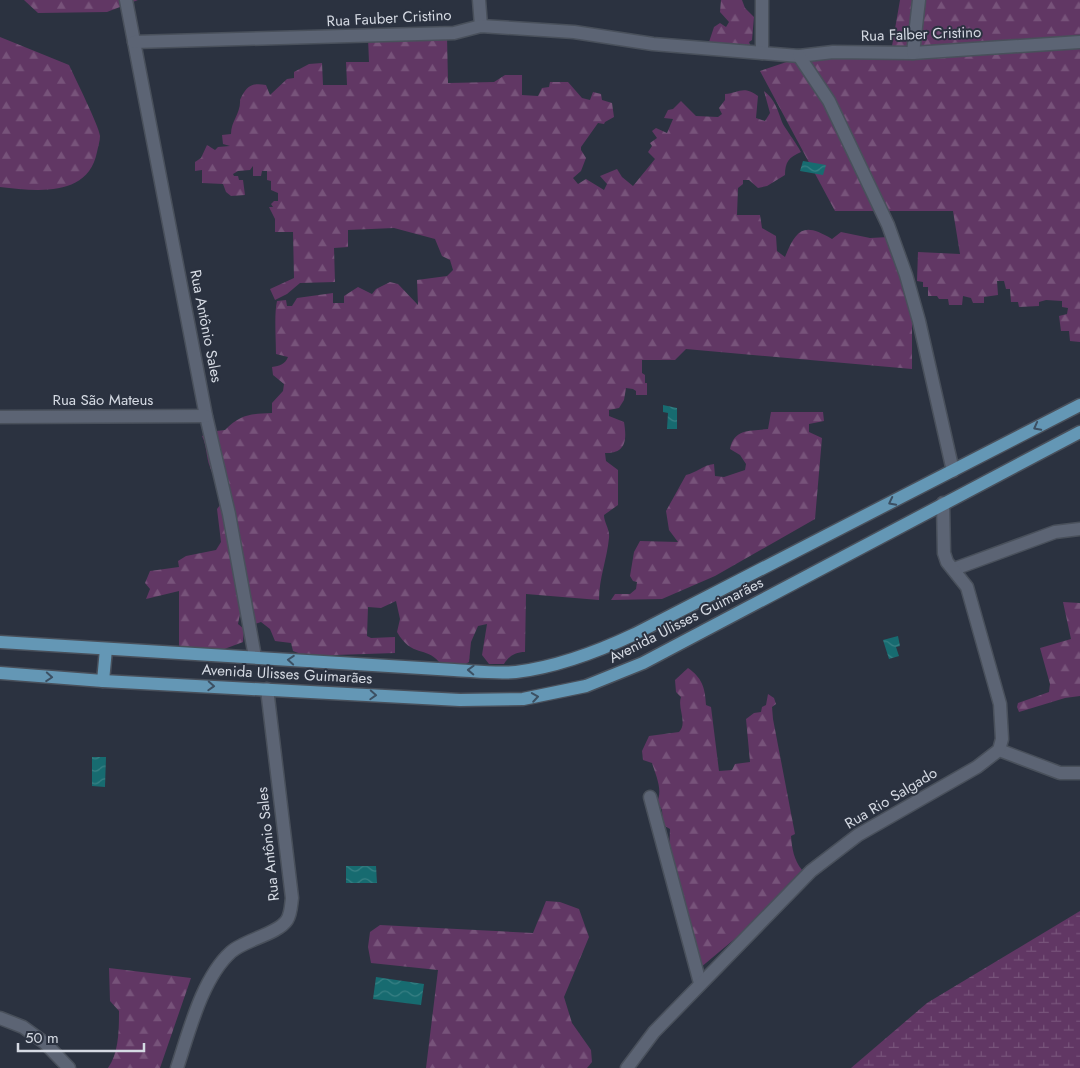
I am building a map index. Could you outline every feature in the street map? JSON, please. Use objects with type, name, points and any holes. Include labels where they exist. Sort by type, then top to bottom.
[{"type":"main road","name":"Avenida Ulisses Guimarães","points":[[0,642],[514,672],[546,666],[606,648],[635,634],[1080,405]]},
{"type":"main road","name":"Avenida Ulisses Guimarães","points":[[0,673],[103,681],[460,700],[514,699],[553,694],[586,686],[643,663],[1080,432]]},
{"type":"main road","points":[[103,681],[106,648]]},
{"type":"street","name":"Rua Antônio Sales","points":[[126,0],[206,416],[229,514],[255,658]]},
{"type":"street","points":[[479,0],[481,26]]},
{"type":"street","points":[[762,0],[762,53]]},
{"type":"street","points":[[913,53],[920,0]]},
{"type":"street","name":"Rua Fauber Cristino","points":[[134,42],[454,33],[481,26],[574,32],[653,44],[762,53]]},
{"type":"street","name":"Rua Falber Cristino","points":[[762,53],[799,56],[833,52],[913,53],[1080,42]]},
{"type":"street","points":[[799,56],[829,101],[891,233],[906,274],[953,471]]},
{"type":"street","name":"Rua São Mateus","points":[[0,417],[206,416]]},
{"type":"street","points":[[943,504],[944,553],[947,562],[954,568],[967,587],[1000,704],[1002,739],[999,750],[1060,772],[1080,773]]},
{"type":"street","points":[[954,568],[1056,532],[1080,529]]},
{"type":"street","name":"Rua Antônio Sales","points":[[177,1068],[192,1023],[217,966],[242,943],[281,925],[289,914],[292,898],[267,689]]},
{"type":"street","name":"Rua Rio Salgado","points":[[627,1068],[654,1032],[700,983],[822,862],[858,835],[977,767],[999,750]]},
{"type":"street","points":[[650,797],[700,983]]},
{"type":"street","points":[[0,1018],[23,1027],[45,1043],[69,1068]]},
{"type":"green space","points":[[24,0],[138,0],[107,12],[38,13]]},
{"type":"green space","points":[[721,0],[742,0],[745,8],[754,17],[752,40],[749,42],[751,47],[708,45],[714,27],[720,23],[726,27],[729,22],[720,12]]},
{"type":"green space","points":[[900,0],[1080,0],[1080,342],[1070,341],[1069,331],[1061,331],[1059,316],[1067,314],[1068,308],[1062,307],[1062,301],[1046,300],[1039,302],[1039,306],[1019,307],[1018,302],[1011,302],[1010,289],[1006,289],[1004,281],[997,281],[998,295],[984,297],[984,303],[973,303],[971,298],[963,296],[962,305],[949,305],[948,299],[928,296],[928,287],[923,287],[923,282],[917,281],[918,252],[960,254],[953,211],[835,211],[760,71],[837,45],[892,46]]},
{"type":"green space","points":[[447,36],[448,83],[494,82],[505,75],[522,75],[522,95],[538,96],[542,88],[549,87],[550,82],[568,82],[582,98],[590,100],[593,92],[601,94],[602,100],[612,103],[614,117],[604,124],[598,123],[581,147],[586,158],[581,171],[573,178],[578,184],[586,179],[604,190],[607,184],[600,176],[617,169],[622,177],[633,186],[655,159],[648,152],[652,146],[650,143],[657,138],[652,131],[656,128],[667,133],[673,119],[664,118],[668,110],[673,109],[681,101],[696,116],[718,117],[722,114],[719,108],[725,100],[725,94],[745,90],[758,96],[756,118],[765,121],[770,113],[764,91],[773,101],[783,124],[801,152],[788,160],[785,175],[767,186],[758,188],[749,180],[743,180],[743,184],[738,188],[737,215],[760,215],[762,228],[776,236],[777,251],[785,257],[798,234],[808,230],[823,234],[832,239],[841,232],[870,238],[889,237],[912,309],[912,369],[686,349],[675,360],[642,360],[642,373],[645,375],[645,383],[647,383],[647,395],[636,395],[636,391],[626,388],[624,400],[619,408],[609,410],[609,416],[624,422],[625,440],[624,445],[617,451],[605,453],[606,461],[618,470],[618,505],[604,515],[609,538],[600,584],[599,600],[526,594],[525,652],[513,655],[504,664],[489,664],[482,655],[487,624],[478,626],[471,642],[469,662],[462,666],[439,662],[429,654],[413,649],[397,632],[400,619],[396,601],[381,608],[368,607],[367,636],[371,638],[395,637],[395,653],[306,656],[293,651],[291,643],[275,641],[270,629],[261,622],[255,624],[240,614],[238,624],[244,629],[243,642],[219,651],[179,650],[179,591],[146,599],[150,589],[145,583],[150,571],[179,567],[178,561],[186,556],[216,550],[221,542],[217,509],[223,501],[209,463],[202,436],[225,430],[246,416],[272,413],[272,403],[283,391],[284,384],[273,375],[272,367],[282,364],[288,357],[276,354],[275,320],[277,301],[286,300],[287,306],[292,306],[297,298],[333,293],[333,303],[344,303],[344,296],[358,287],[372,294],[376,289],[390,282],[398,284],[418,305],[417,280],[447,276],[453,270],[450,260],[442,256],[435,239],[394,228],[348,230],[348,247],[334,248],[335,282],[300,283],[287,294],[275,300],[270,289],[294,278],[293,232],[275,232],[275,219],[269,207],[273,207],[271,204],[274,201],[278,201],[278,193],[271,190],[271,181],[267,180],[267,171],[262,171],[261,176],[253,176],[253,166],[250,170],[238,171],[233,174],[238,176],[239,180],[243,180],[245,195],[231,196],[226,192],[223,184],[202,183],[202,170],[195,171],[195,162],[201,158],[207,145],[215,150],[218,147],[230,146],[223,144],[222,135],[231,134],[240,100],[250,86],[256,84],[266,85],[270,95],[287,79],[294,78],[294,72],[309,64],[322,63],[323,85],[347,85],[346,62],[369,62],[368,38]]},
{"type":"green space","points":[[0,37],[69,65],[100,136],[92,167],[83,177],[72,184],[44,190],[0,187]]},
{"type":"green space","points":[[771,412],[823,412],[824,421],[809,424],[809,432],[822,438],[815,519],[715,576],[662,599],[611,600],[615,594],[630,594],[636,589],[637,582],[633,581],[630,576],[634,552],[640,541],[678,542],[669,530],[666,511],[686,475],[714,464],[715,476],[724,477],[745,470],[746,464],[740,455],[730,449],[732,442],[735,437],[744,432],[768,429]]},
{"type":"green space","points":[[1063,602],[1080,603],[1080,696],[1065,698],[1019,712],[1018,703],[1049,692],[1050,684],[1040,648],[1071,639]]},
{"type":"green space","points":[[688,668],[700,679],[704,688],[706,705],[711,707],[719,771],[732,770],[735,764],[750,762],[746,719],[754,713],[761,712],[762,707],[766,705],[768,694],[774,698],[776,704],[772,707],[773,719],[795,834],[791,836],[792,845],[795,858],[802,870],[737,937],[700,968],[669,855],[670,829],[663,825],[662,810],[657,802],[659,788],[657,778],[652,763],[643,760],[642,751],[649,736],[679,732],[682,728],[681,697],[676,692],[675,680]]},
{"type":"green space","points":[[546,901],[560,902],[579,909],[589,937],[564,997],[572,1023],[591,1050],[592,1062],[587,1068],[426,1068],[438,970],[371,963],[368,947],[370,932],[380,925],[533,933]]},
{"type":"green space","points":[[1080,911],[1080,1068],[851,1068],[927,1003]]},
{"type":"green space","points":[[109,968],[191,978],[160,1068],[108,1068],[116,1048],[119,1018],[119,1011],[110,1001]]},
{"type":"water","points":[[803,161],[826,165],[823,175],[800,171]]},
{"type":"water","points":[[663,405],[677,408],[677,429],[667,429],[668,413],[663,412]]},
{"type":"water","points":[[898,636],[900,646],[896,647],[899,656],[889,659],[883,640]]},
{"type":"water","points":[[92,757],[106,757],[105,787],[92,786]]},
{"type":"water","points":[[346,866],[376,866],[377,883],[346,883]]},
{"type":"water","points":[[376,977],[424,984],[421,1005],[373,999]]}]
